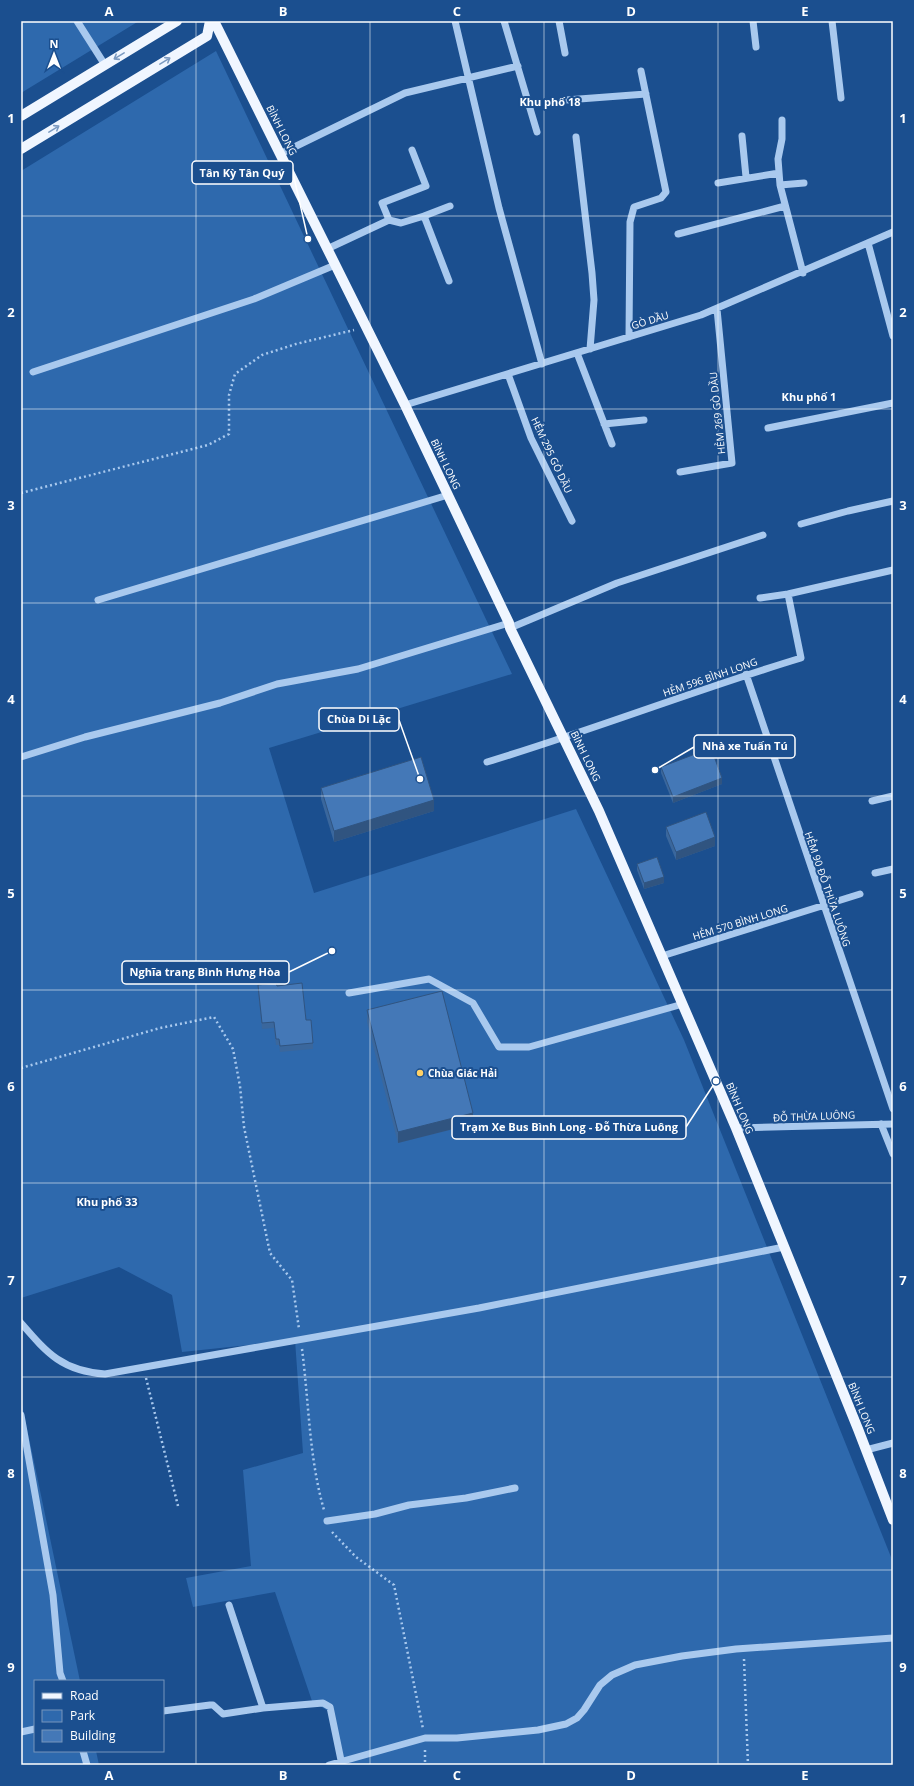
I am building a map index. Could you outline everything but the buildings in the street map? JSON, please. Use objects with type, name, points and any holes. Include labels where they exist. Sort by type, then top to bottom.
[{"type":"main road","points":[[21,116],[176,21]]},
{"type":"main road","points":[[21,149],[207,36],[210,21]]},
{"type":"main road","name":"BÌNH LONG","points":[[214,21],[405,405],[599,811],[736,1128],[893,1520]]},
{"type":"street","points":[[77,21],[105,64]]},
{"type":"street","points":[[455,21],[499,208],[542,364]]},
{"type":"street","points":[[504,21],[537,132]]},
{"type":"street","points":[[559,21],[565,53]]},
{"type":"street","points":[[753,21],[756,47]]},
{"type":"street","points":[[832,21],[841,98]]},
{"type":"street","points":[[280,154],[405,93],[518,66]]},
{"type":"street","points":[[630,337],[630,222],[634,207],[661,198],[666,192],[641,71]]},
{"type":"street","points":[[566,100],[646,94]]},
{"type":"street","points":[[782,120],[782,139],[778,159],[780,185],[803,272]]},
{"type":"street","points":[[742,136],[746,177]]},
{"type":"street","points":[[576,137],[594,300],[590,349]]},
{"type":"street","points":[[389,220],[382,203],[426,186],[412,150]]},
{"type":"street","points":[[718,183],[746,177],[779,173]]},
{"type":"street","points":[[780,185],[804,183]]},
{"type":"street","points":[[327,249],[389,220],[401,223],[450,206]]},
{"type":"street","points":[[678,234],[785,206]]},
{"type":"street","points":[[424,216],[449,282]]},
{"type":"street","name":"GÒ DẦU","points":[[405,405],[701,315],[893,232]]},
{"type":"street","points":[[868,243],[893,336]]},
{"type":"street","points":[[32,372],[254,299],[335,265]]},
{"type":"street","name":"HẺM 269 GÒ DẦU","points":[[680,472],[732,463],[717,309]]},
{"type":"street","points":[[577,353],[612,444]]},
{"type":"street","name":"HẺM 295 GÒ DẦU","points":[[508,374],[531,438],[572,521]]},
{"type":"street","points":[[768,428],[893,403]]},
{"type":"street","points":[[604,424],[644,420]]},
{"type":"street","points":[[98,600],[448,495]]},
{"type":"street","points":[[802,524],[848,511],[893,501]]},
{"type":"street","points":[[21,757],[85,737],[220,703],[277,684],[358,669],[510,626],[617,583],[762,535]]},
{"type":"street","points":[[760,598],[788,594],[893,570]]},
{"type":"street","name":"HẺM 596 BÌNH LONG","points":[[487,762],[564,738],[746,674],[801,658],[788,594]]},
{"type":"street","name":"HẺM 90 ĐỖ THỪA LUÔNG","points":[[746,674],[823,906],[893,1109]]},
{"type":"street","points":[[872,801],[893,796]]},
{"type":"street","points":[[875,873],[893,869]]},
{"type":"street","name":"HẺM 570 BÌNH LONG","points":[[662,956],[860,894]]},
{"type":"street","points":[[349,993],[429,979],[473,1003],[499,1047],[529,1047],[683,1004]]},
{"type":"street","points":[[881,1124],[893,1154]]},
{"type":"street","name":"ĐỖ THỪA LUÔNG","points":[[736,1128],[893,1124]]},
{"type":"street","points":[[21,1323],[38,1343],[55,1359],[74,1368],[90,1373],[105,1374],[479,1308],[784,1247]]},
{"type":"street","points":[[21,1415],[53,1595],[60,1673],[63,1680]]},
{"type":"street","points":[[866,1450],[893,1443]]},
{"type":"street","points":[[328,1521],[375,1514],[409,1505],[466,1498],[515,1488]]},
{"type":"street","points":[[229,1605],[263,1708]]},
{"type":"street","points":[[329,1765],[342,1764],[425,1738],[457,1738],[538,1730],[566,1724],[577,1718],[584,1710],[600,1685],[612,1675],[635,1665],[682,1656],[744,1648],[893,1638]]},
{"type":"street","points":[[164,1711],[213,1705],[223,1714],[320,1702],[330,1707],[342,1764]]},
{"type":"street","points":[[21,1732],[34,1729]]},
{"type":"street","points":[[83,1752],[87,1765]]},
{"type":"path","points":[[21,493],[208,445],[229,434],[229,395],[235,374],[262,355],[296,344],[328,338],[366,326]]},
{"type":"path","points":[[21,1068],[160,1028],[214,1017],[233,1049],[240,1086],[244,1128],[270,1253],[292,1280],[300,1340],[310,1440],[317,1485],[330,1531],[356,1557],[394,1585],[425,1738],[425,1765]]},
{"type":"path","points":[[143,1368],[178,1506]]},
{"type":"path","points":[[744,1648],[748,1765]]},
{"type":"green space","points":[[21,21],[139,21],[21,93]]},
{"type":"green space","points":[[216,51],[512,674],[269,748],[314,893],[576,809],[684,1040],[893,1562],[893,1765],[342,1765],[328,1711],[312,1701],[275,1592],[193,1607],[186,1578],[251,1566],[243,1470],[303,1453],[295,1340],[182,1352],[172,1295],[119,1267],[21,1298],[21,171]]},
{"type":"green space","points":[[21,1400],[80,1680],[34,1680],[34,1752],[96,1752],[99,1765],[21,1765]]},
{"type":"place","name":"Tân Kỳ Tân Quý","points":[[308,239]]},
{"type":"place","name":"Nhà xe Tuấn Tú","points":[[655,770]]},
{"type":"place","name":"Chùa Di Lặc","points":[[420,779]]},
{"type":"place","name":"Nghĩa trang Bình Hưng Hòa","points":[[332,951]]},
{"type":"place","name":"Chùa Giác Hải","points":[[420,1073]]},
{"type":"place","name":"Trạm Xe Bus Bình Long - Đỗ Thừa Luông","points":[[716,1081]]},
{"type":"district","name":"Khu phố 18","points":[[550,101]]},
{"type":"district","name":"Khu phố 1","points":[[809,396]]},
{"type":"district","name":"Khu phố 33","points":[[107,1201]]}]
